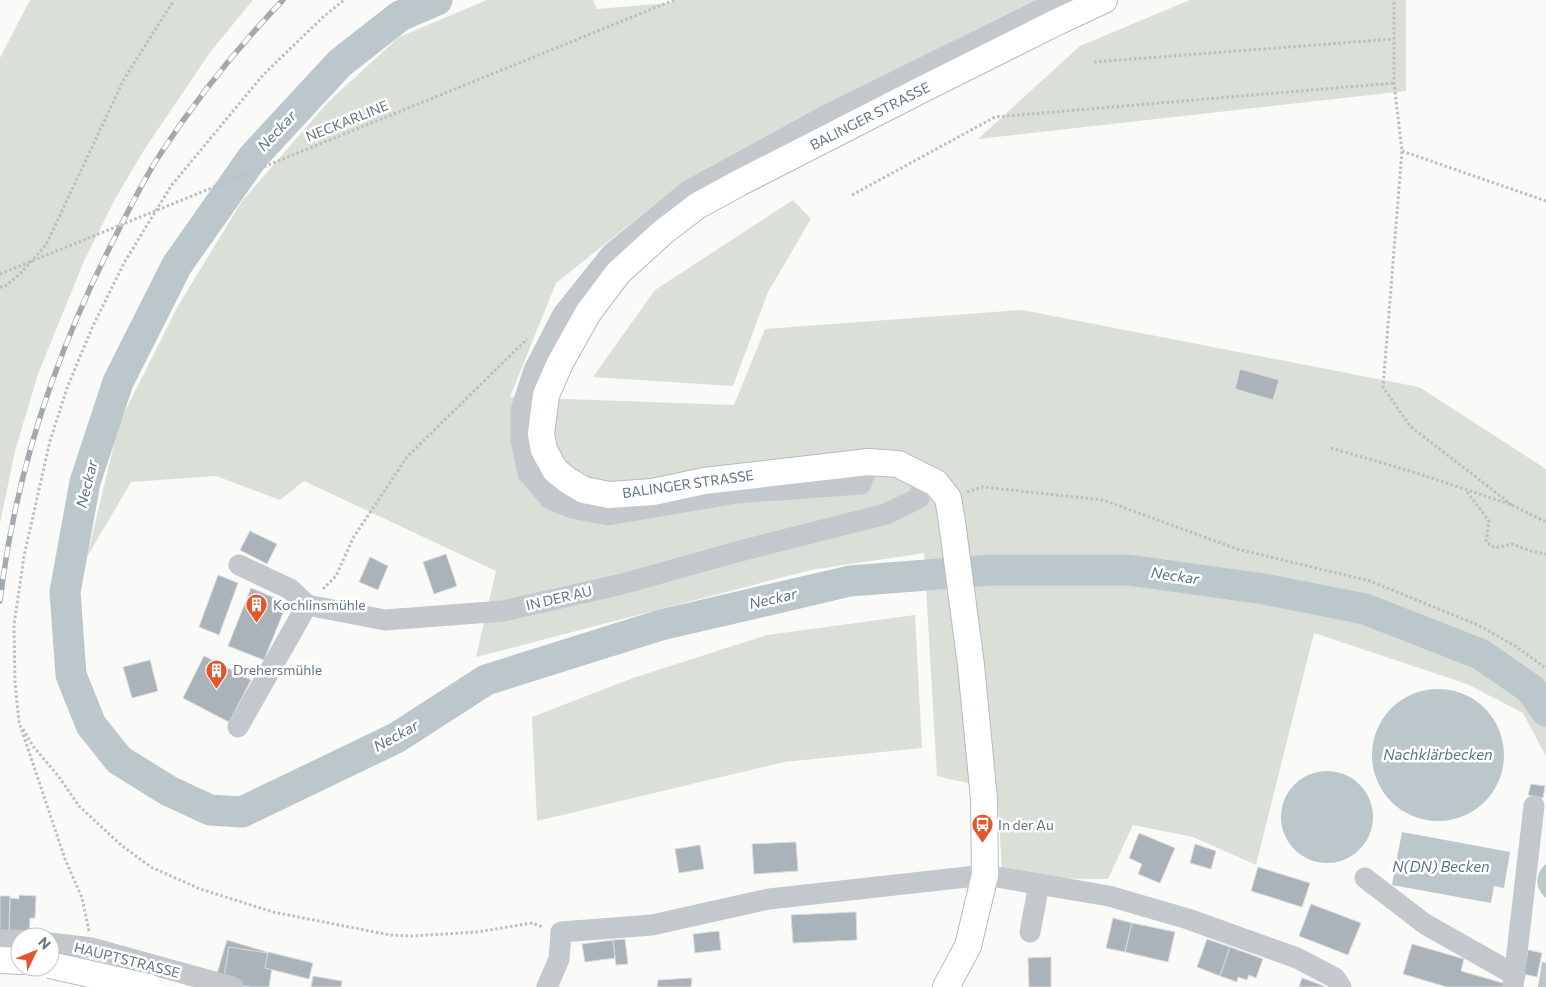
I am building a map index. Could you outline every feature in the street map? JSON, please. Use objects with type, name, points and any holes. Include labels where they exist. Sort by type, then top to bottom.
[{"type":"main road","name":"BALINGER STRASSE","points":[[950,510],[936,483],[898,464],[868,462],[704,481],[653,492],[609,495],[584,490],[555,470],[544,450],[541,434],[546,395],[560,363],[588,313],[618,273],[663,232],[697,206],[936,82],[1104,0]]},
{"type":"main road","points":[[946,987],[968,946],[985,875],[984,799],[970,665],[950,510]]},
{"type":"main road","points":[[60,967],[148,987]]},
{"type":"street","points":[[868,462],[861,484],[736,493],[608,515],[572,508],[550,499],[528,473],[521,440],[521,410],[534,370],[563,314],[611,254],[688,191],[827,115],[1060,0]]},
{"type":"street","name":"IN DER AU","points":[[308,605],[385,620],[503,610],[622,584],[740,551],[886,514],[919,498],[925,478]]},
{"type":"street","points":[[238,727],[308,605],[290,589],[239,565]]},
{"type":"street","points":[[1365,878],[1425,924],[1514,981],[1534,806]]},
{"type":"street","points":[[547,987],[559,960],[561,932],[652,925],[769,899],[985,875],[1109,896],[1188,919],[1298,958],[1346,985]]},
{"type":"street","points":[[1030,932],[1039,884]]},
{"type":"street","name":"HAUPTSTRASSE","points":[[60,945],[92,948],[233,987]]},
{"type":"path","points":[[0,287],[4,287],[20,274],[46,245],[124,80],[174,0]]},
{"type":"path","points":[[92,948],[82,898],[65,859],[19,722],[15,683],[14,625],[24,556],[50,441],[67,388],[92,328],[124,263],[171,186],[263,75],[322,18],[344,0]]},
{"type":"path","name":"NECKARLINE","points":[[0,274],[674,0]]},
{"type":"path","points":[[1394,0],[1394,83],[1402,151],[1383,387],[1410,426],[1512,505]]},
{"type":"path","points":[[1094,62],[1393,39]]},
{"type":"path","points":[[852,194],[995,117],[1394,83]]},
{"type":"path","points":[[1402,151],[1546,201]]},
{"type":"path","points":[[308,605],[336,576],[353,538],[407,457],[528,338]]},
{"type":"path","points":[[1331,448],[1423,475],[1512,505],[1546,522]]},
{"type":"path","points":[[950,510],[983,486],[1103,500],[1238,549],[1370,581],[1478,625],[1546,668]]},
{"type":"path","points":[[1466,490],[1489,521],[1486,542],[1494,548],[1512,544],[1546,554]]},
{"type":"path","points":[[19,722],[33,746],[59,777],[79,806],[114,839],[151,868],[200,889],[273,912],[390,935],[412,936],[477,932],[532,923],[561,932]]},
{"type":"shaded area","points":[[30,0],[253,0],[211,51],[144,150],[115,199],[84,261],[38,374],[15,451],[0,523],[0,58]]},
{"type":"shaded area","points":[[487,0],[593,0],[597,9],[670,3],[675,0],[1037,0],[679,185],[556,283],[510,397],[734,405],[765,329],[1022,310],[1419,387],[1546,469],[1546,756],[1523,713],[1467,684],[1314,633],[1256,865],[1193,837],[1133,825],[1108,879],[1027,878],[1002,870],[997,790],[937,776],[924,553],[811,570],[476,657],[496,571],[304,481],[280,500],[216,476],[131,482],[87,557],[119,423],[178,306],[242,201],[328,102],[399,37]]},
{"type":"shaded area","points":[[1190,0],[1406,0],[1406,91],[978,139],[1080,46]]},
{"type":"shaded area","points":[[793,200],[811,219],[768,292],[733,386],[593,377],[655,290]]},
{"type":"shaded area","points":[[915,615],[922,748],[784,762],[537,821],[532,717],[633,678],[767,635]]},
{"type":"water","name":"Nachklärbecken","points":[[1438,689],[1463,694],[1475,700],[1493,718],[1499,730],[1504,755],[1499,780],[1493,792],[1475,810],[1463,816],[1438,821],[1413,816],[1401,810],[1383,792],[1377,780],[1372,755],[1377,730],[1383,718],[1401,700],[1413,694]]},
{"type":"water","points":[[1327,771],[1345,774],[1360,784],[1370,799],[1373,817],[1370,835],[1360,850],[1345,860],[1327,863],[1309,860],[1294,850],[1284,835],[1281,817],[1284,799],[1294,784],[1309,774]]},
{"type":"water","name":"N(DN) Becken","points":[[1402,832],[1510,852],[1504,888],[1494,886],[1491,903],[1392,885]]},
{"type":"water","points":[[1546,864],[1546,898],[1539,890],[1537,881],[1542,868]]},
{"type":"water","points":[[1542,962],[1546,963],[1546,987],[1538,987]]},
{"type":"building","points":[[1240,369],[1279,380],[1273,400],[1235,389]]},
{"type":"building","points":[[250,531],[277,544],[267,564],[240,550]]},
{"type":"building","points":[[446,554],[457,586],[434,594],[423,562]]},
{"type":"building","points":[[370,557],[388,566],[378,590],[359,582]]},
{"type":"building","points":[[218,575],[238,583],[219,635],[199,627]]},
{"type":"building","name":"Kochlinsmühle","points":[[251,588],[287,603],[264,660],[228,646]]},
{"type":"building","name":"Drehersmühle","points":[[204,656],[251,680],[229,722],[183,698]]},
{"type":"building","name":"Drehersmühle","points":[[204,656],[251,680],[229,722],[183,698]]},
{"type":"building","points":[[150,660],[158,691],[132,698],[123,667]]},
{"type":"building","points":[[1531,784],[1545,786],[1543,798],[1528,795]]},
{"type":"building","points":[[1139,833],[1175,848],[1160,883],[1138,874],[1142,864],[1129,858]]},
{"type":"building","points":[[796,842],[798,871],[754,874],[752,844]]},
{"type":"building","points":[[1195,844],[1216,851],[1211,869],[1190,863]]},
{"type":"building","points":[[700,845],[704,869],[679,873],[675,849]]},
{"type":"building","points":[[1258,867],[1310,883],[1302,907],[1251,891]]},
{"type":"building","points":[[19,895],[36,896],[35,918],[30,918],[29,927],[10,927],[9,931],[10,898],[19,899]]},
{"type":"building","points":[[0,896],[10,896],[9,931],[0,931]]},
{"type":"building","points":[[1311,904],[1361,923],[1348,955],[1299,936]]},
{"type":"building","points":[[856,912],[857,940],[793,943],[791,915]]},
{"type":"building","points":[[1113,918],[1132,923],[1125,952],[1106,948]]},
{"type":"building","points":[[1132,923],[1175,932],[1168,962],[1125,952]]},
{"type":"building","points":[[719,931],[721,950],[695,953],[693,934]]},
{"type":"building","points":[[625,939],[628,964],[616,965],[613,940]]},
{"type":"building","points":[[1207,939],[1230,947],[1220,976],[1197,967]]},
{"type":"building","points":[[227,940],[267,952],[257,987],[216,977]]},
{"type":"building","points":[[613,940],[615,958],[585,962],[582,944]]},
{"type":"building","points":[[1412,944],[1464,959],[1461,971],[1506,984],[1505,987],[1447,987],[1403,974]]},
{"type":"building","points":[[229,947],[274,954],[269,987],[250,987],[223,983]]},
{"type":"building","points":[[1230,947],[1263,959],[1256,978],[1249,975],[1247,980],[1238,977],[1237,982],[1220,976]]},
{"type":"building","points":[[1528,950],[1542,953],[1537,977],[1524,974]]},
{"type":"building","points":[[268,952],[313,963],[309,979],[265,968]]},
{"type":"building","points":[[1051,957],[1051,987],[1029,987],[1028,958]]},
{"type":"building","points":[[313,976],[342,981],[341,987],[311,987]]},
{"type":"building","points":[[692,978],[691,987],[657,987],[658,980]]},
{"type":"building","points":[[1302,978],[1324,986],[1324,987],[1299,987]]},
{"type":"waterway","name":"Neckar","points":[[437,0],[400,16],[340,63],[253,157],[177,265],[118,382],[85,482],[65,592],[71,675],[91,725],[119,760],[169,791],[210,810],[242,812],[396,738],[486,680],[661,625],[850,581],[990,570],[1128,570],[1264,589],[1365,609],[1480,654],[1531,689],[1546,711]]},
{"type":"railway","points":[[0,601],[7,554],[27,460],[56,370],[93,282],[154,163],[189,112],[219,74],[283,0]]},
{"type":"place","name":"Kochlinsmühle","points":[[257,624]]},
{"type":"place","name":"Drehersmühle","points":[[217,689]]},
{"type":"place","name":"In der Au","points":[[982,844]]}]
